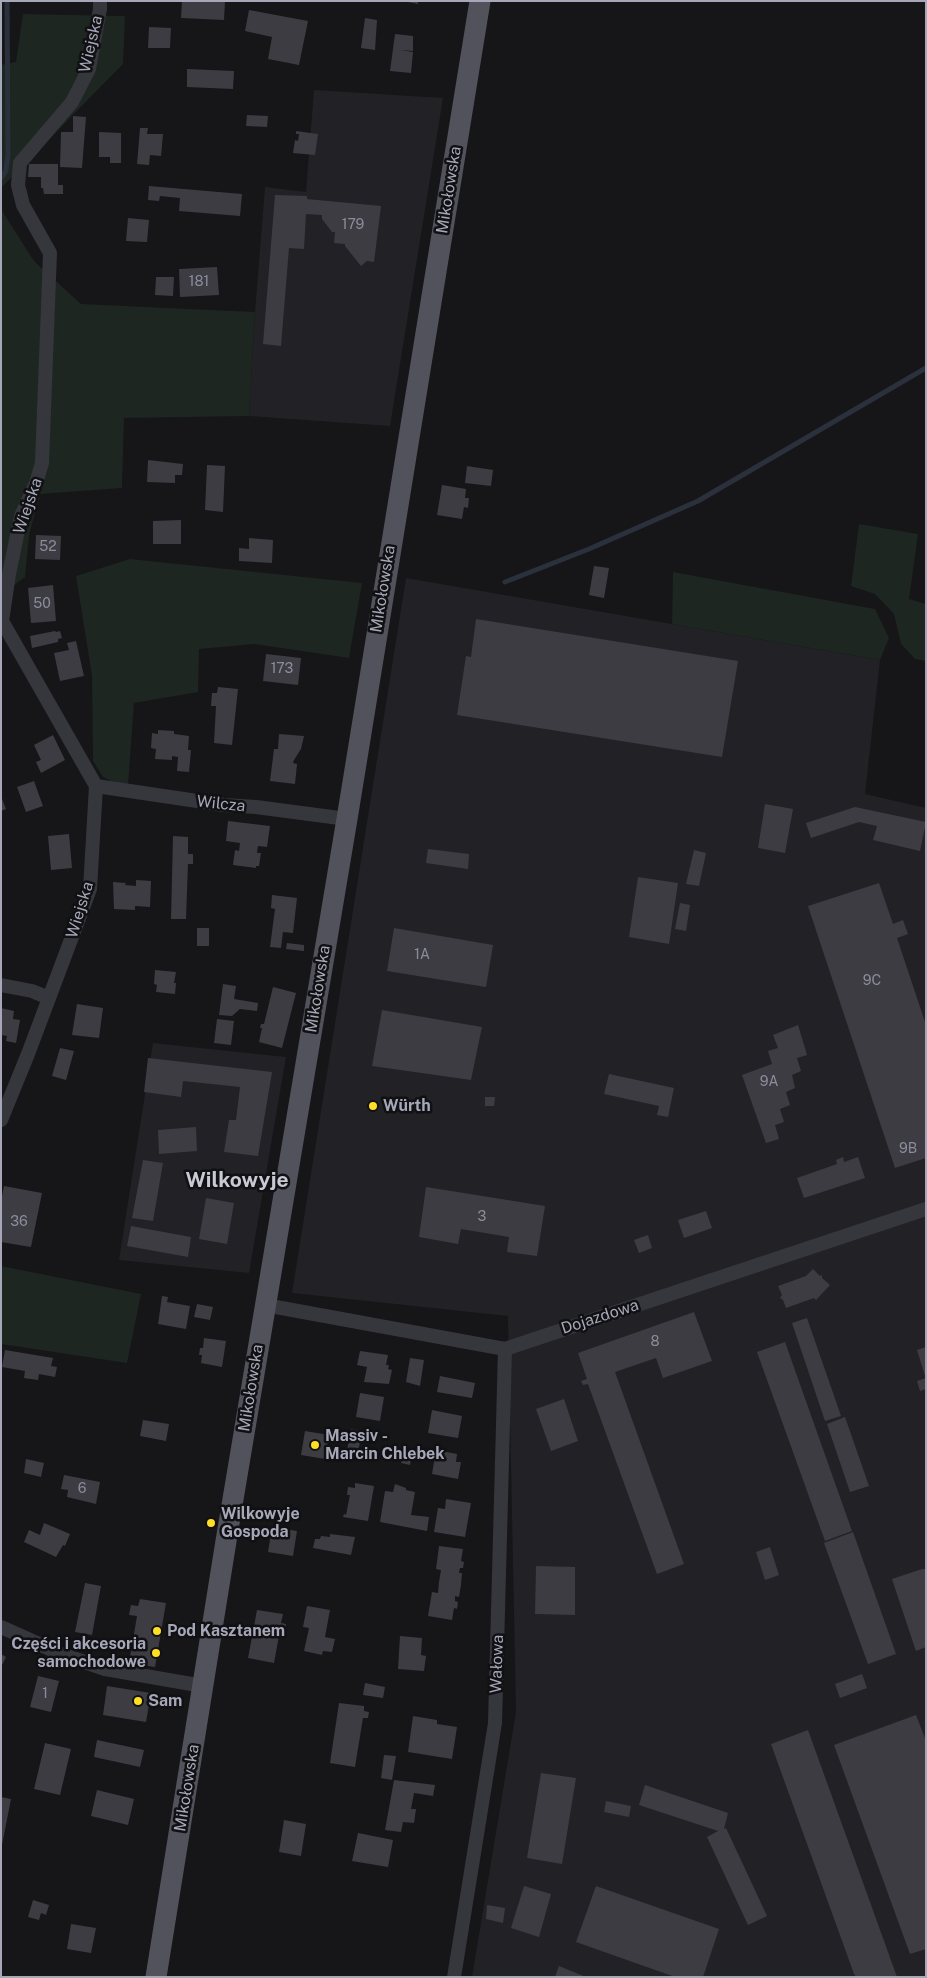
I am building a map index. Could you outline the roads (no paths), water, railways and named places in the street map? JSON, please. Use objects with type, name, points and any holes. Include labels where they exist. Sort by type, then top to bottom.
[{"type":"main road","name":"Mikołowska","points":[[156,1977],[480,1]]},
{"type":"street","name":"Wiejska","points":[[1,1120],[90,889],[96,786],[2,621],[21,516],[36,483],[42,463],[50,253],[22,206],[18,185],[20,163],[72,102],[89,69],[100,1]]},
{"type":"street","name":"Wilcza","points":[[96,786],[224,806],[256,807],[347,819]]},
{"type":"street","points":[[1,985],[32,990],[49,998]]},
{"type":"street","name":"Dojazdowa","points":[[265,1305],[505,1349],[926,1209]]},
{"type":"street","name":"Wałowa","points":[[454,1977],[495,1723],[505,1349]]},
{"type":"street","points":[[1,1627],[61,1654],[105,1669],[203,1686]]},
{"type":"waterway","points":[[1,178],[6,171],[8,155],[7,1]]},
{"type":"waterway","points":[[505,582],[589,549],[698,501],[926,368]]},
{"type":"place","name":"Würth","points":[[373,1106]]},
{"type":"place","name":"Massiv - Marcin Chlebek","points":[[315,1445]]},
{"type":"place","name":"Wilkowyje Gospoda","points":[[211,1523]]},
{"type":"place","name":"Pod Kasztanem","points":[[157,1631]]},
{"type":"place","name":"Części i akcesoria samochodowe","points":[[156,1653]]},
{"type":"place","name":"Sam","points":[[138,1701]]},
{"type":"district","name":"Wilkowyje","points":[[237,1181]]}]
